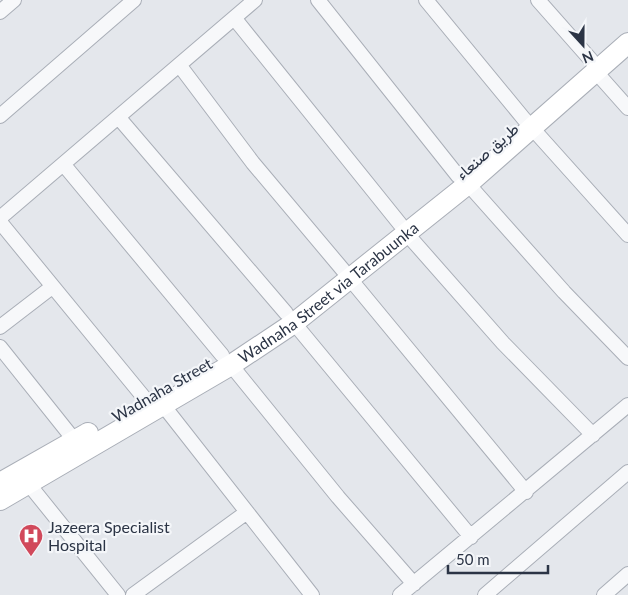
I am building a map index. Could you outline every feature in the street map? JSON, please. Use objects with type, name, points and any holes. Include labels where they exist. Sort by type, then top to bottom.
[{"type":"main road","name":"طريق صنعاء","points":[[347,275],[463,180],[593,66],[628,28]]},
{"type":"main road","points":[[593,66],[628,44]]},
{"type":"main road","name":"Wadnaha Street","points":[[9,483],[75,441],[155,403],[227,360],[290,318],[347,275]]},
{"type":"main road","points":[[9,483],[155,403]]},
{"type":"street","points":[[0,12],[14,0]]},
{"type":"street","points":[[0,116],[134,0]]},
{"type":"street","points":[[0,218],[255,0]]},
{"type":"street","points":[[318,0],[463,180],[564,292],[628,358]]},
{"type":"street","points":[[426,0],[528,123],[628,235]]},
{"type":"street","points":[[538,0],[628,108]]},
{"type":"street","points":[[235,18],[404,229],[503,343],[593,436]]},
{"type":"street","points":[[180,66],[253,163],[526,492]]},
{"type":"street","points":[[119,118],[290,318],[471,537]]},
{"type":"street","points":[[64,165],[227,360],[338,497],[414,584]]},
{"type":"street","points":[[0,222],[52,287],[248,512],[312,595]]},
{"type":"street","points":[[0,327],[52,287]]},
{"type":"street","points":[[0,346],[75,441]]},
{"type":"street","points":[[400,595],[526,492],[628,405]]},
{"type":"street","points":[[485,595],[628,472]]},
{"type":"street","points":[[9,483],[118,595]]},
{"type":"street","points":[[133,595],[248,512]]},
{"type":"street","points":[[604,595],[628,574]]},
{"type":"place","name":"Jazeera Specialist Hospital","points":[[31,557]]}]
